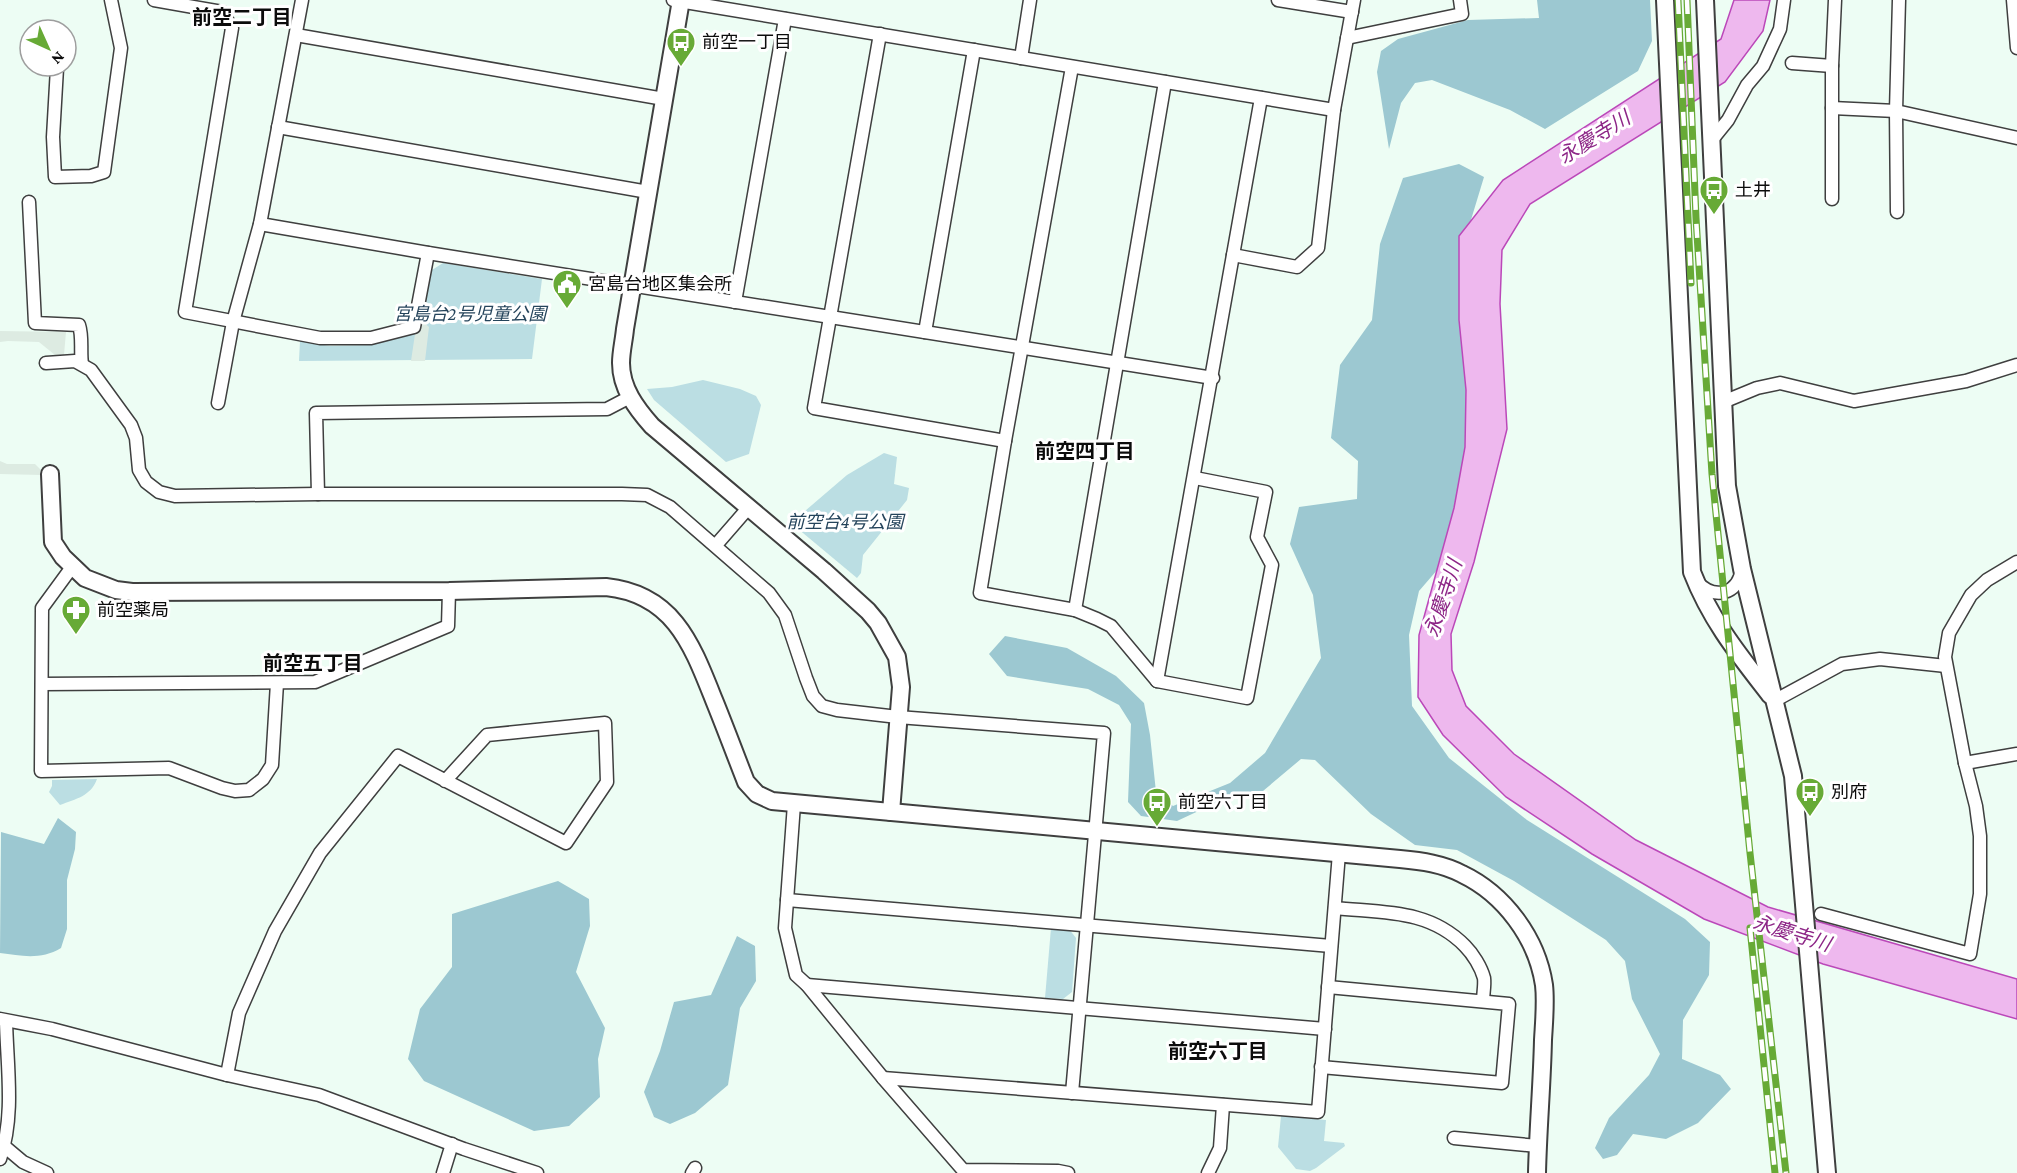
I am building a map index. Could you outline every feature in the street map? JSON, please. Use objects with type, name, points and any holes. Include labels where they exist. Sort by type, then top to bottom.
[{"type":"street","points":[[56,78],[53,137],[56,177],[91,176],[104,172],[121,48],[111,0]]},
{"type":"street","points":[[154,0],[222,12],[232,28],[185,312],[320,338],[371,338],[414,327],[428,253]]},
{"type":"street","points":[[218,403],[233,322],[260,224],[302,0]]},
{"type":"street","points":[[891,812],[901,687],[897,657],[878,623],[841,587],[652,426],[626,390],[621,362],[678,0],[1334,110]]},
{"type":"street","points":[[1021,58],[1030,0]]},
{"type":"street","points":[[1233,255],[1297,267],[1318,248],[1334,110],[1353,6],[1278,0]]},
{"type":"street","points":[[1347,38],[1462,14],[1460,0]]},
{"type":"street","points":[[1665,0],[1692,572],[1703,601],[1719,628],[1774,701]]},
{"type":"street","points":[[1705,0],[1727,486],[1742,570],[1793,776],[1827,1173]]},
{"type":"street","points":[[1711,141],[1728,120],[1748,85],[1763,66],[1780,29],[1784,0]]},
{"type":"street","points":[[1832,200],[1832,66],[1835,0]]},
{"type":"street","points":[[1897,212],[1896,111],[1899,0]]},
{"type":"street","points":[[2013,0],[2017,48]]},
{"type":"street","points":[[735,302],[785,19]]},
{"type":"street","points":[[880,34],[814,408],[1005,441]]},
{"type":"street","points":[[296,35],[664,99]]},
{"type":"street","points":[[925,332],[974,50]]},
{"type":"street","points":[[1792,63],[1832,66]]},
{"type":"street","points":[[1072,67],[980,593],[1075,610],[1111,626],[1157,681],[1247,698],[1272,566],[1257,537],[1266,492],[1195,478]]},
{"type":"street","points":[[1075,610],[1165,82]]},
{"type":"street","points":[[1157,681],[1213,378],[1261,98]]},
{"type":"street","points":[[1832,108],[1896,111],[2017,138]]},
{"type":"street","points":[[278,128],[648,192]]},
{"type":"street","points":[[29,202],[35,323],[79,325],[82,364]]},
{"type":"street","points":[[260,224],[632,286],[1213,378]]},
{"type":"street","points":[[46,363],[75,361],[91,370],[131,425],[136,438],[139,470],[146,482],[159,492],[175,496],[647,495],[670,507],[716,545],[777,602],[785,615],[813,696],[822,706],[837,710],[898,717],[1104,733],[1072,1093]]},
{"type":"street","points":[[1724,402],[1756,388],[1780,383],[1854,401],[1965,381],[2017,365]]},
{"type":"street","points":[[318,494],[316,413],[607,409],[630,397]]},
{"type":"street","points":[[50,474],[53,542],[72,567],[85,578],[116,590],[132,592],[449,591],[606,587],[638,594],[667,613],[689,640],[746,782],[757,794],[772,801],[1430,862],[1461,873],[1500,901],[1525,932],[1537,957],[1544,987],[1537,1173]]},
{"type":"street","points":[[716,545],[749,507]]},
{"type":"street","points":[[1821,914],[1970,954],[1980,894],[1981,865],[1976,806],[1965,763],[1945,657],[1950,633],[1971,595],[1987,580],[2017,562]]},
{"type":"street","points":[[72,567],[42,608],[41,771],[169,768],[222,788],[235,791],[249,790],[263,779],[272,765],[277,683]]},
{"type":"street","points":[[1692,572],[1704,589],[1712,593],[1722,593],[1737,583],[1742,570]]},
{"type":"street","points":[[42,684],[315,682],[448,626],[449,591]]},
{"type":"street","points":[[1774,701],[1842,664],[1880,659],[1946,666]]},
{"type":"street","points":[[227,1075],[239,1013],[275,931],[320,853],[398,756],[445,781],[566,843],[607,782],[605,723],[487,735],[445,781]]},
{"type":"street","points":[[1965,763],[2017,754]]},
{"type":"street","points":[[794,804],[785,928],[796,975],[807,985],[882,1078],[963,1170],[1068,1173]]},
{"type":"street","points":[[882,1078],[1318,1112],[1340,853]]},
{"type":"street","points":[[787,900],[1331,946]]},
{"type":"street","points":[[1335,908],[1415,916],[1445,928],[1470,951],[1478,965],[1484,978],[1483,1001]]},
{"type":"street","points":[[807,985],[1324,1029]]},
{"type":"street","points":[[1321,1067],[1502,1083],[1509,1004],[1328,987]]},
{"type":"street","points":[[0,1159],[9,1116],[3,1020],[52,1029],[227,1075],[319,1095],[537,1173]]},
{"type":"street","points":[[1208,1173],[1220,1148],[1224,1105]]},
{"type":"street","points":[[1454,1138],[1538,1146]]},
{"type":"street","points":[[443,1173],[452,1144]]},
{"type":"street","points":[[4,1146],[23,1162],[47,1173]]},
{"type":"green space","name":"宮島台2号児童公園","points":[[443,263],[542,279],[532,359],[299,361],[300,341],[330,346],[370,345],[420,332],[432,270]]},
{"type":"green space","points":[[703,380],[740,389],[756,396],[761,405],[749,454],[726,462],[654,400],[647,389],[672,387]]},
{"type":"green space","name":"前空台4号公園","points":[[884,453],[897,457],[894,484],[909,488],[907,500],[863,555],[861,573],[857,578],[791,523],[847,475]]},
{"type":"green space","points":[[97,779],[87,793],[60,805],[49,792],[52,780]]},
{"type":"green space","points":[[1051,928],[1069,929],[1076,938],[1072,992],[1063,999],[1045,998]]},
{"type":"green space","points":[[1281,1116],[1326,1120],[1324,1141],[1344,1143],[1345,1146],[1310,1171],[1296,1169],[1278,1147]]},
{"type":"shaded area","points":[[1537,0],[1650,0],[1652,41],[1638,71],[1545,129],[1510,110],[1432,80],[1415,83],[1401,103],[1389,149],[1377,72],[1381,51],[1398,39],[1468,20],[1539,18]]},
{"type":"shaded area","points":[[1459,164],[1484,177],[1467,233],[1470,532],[1419,591],[1409,635],[1412,706],[1449,758],[1527,820],[1685,919],[1710,942],[1709,975],[1683,1020],[1682,1059],[1720,1075],[1731,1089],[1698,1123],[1666,1139],[1633,1134],[1617,1155],[1603,1159],[1595,1148],[1609,1118],[1649,1075],[1660,1054],[1632,999],[1625,961],[1606,940],[1514,881],[1457,850],[1415,845],[1371,814],[1315,760],[1301,759],[1263,791],[1235,794],[1177,821],[1141,816],[1128,802],[1131,724],[1119,705],[1088,689],[1007,676],[989,654],[1005,636],[1067,648],[1116,676],[1144,703],[1156,792],[1173,806],[1230,783],[1265,753],[1321,658],[1313,595],[1290,544],[1299,507],[1357,499],[1358,461],[1331,438],[1340,365],[1372,320],[1380,244],[1403,178]]},
{"type":"shaded area","points":[[422,321],[429,327],[425,361],[411,361],[415,334],[420,332]]},
{"type":"shaded area","points":[[0,331],[66,332],[64,355],[55,355],[39,342],[0,342]]},
{"type":"shaded area","points":[[0,461],[7,464],[35,464],[41,470],[41,475],[0,474]]},
{"type":"shaded area","points":[[58,818],[76,832],[75,849],[67,880],[67,929],[61,948],[39,956],[0,953],[1,832],[44,844]]},
{"type":"shaded area","points":[[558,881],[589,899],[590,926],[576,972],[605,1028],[598,1059],[600,1097],[569,1126],[534,1131],[424,1081],[408,1059],[420,1009],[452,967],[452,914]]},
{"type":"shaded area","points":[[737,936],[755,946],[756,981],[740,1008],[728,1085],[695,1113],[670,1124],[654,1117],[644,1092],[660,1051],[674,1002],[711,995]]},
{"type":"water","name":"永慶寺川","points":[[1734,0],[1770,0],[1763,31],[1725,82],[1530,204],[1502,250],[1500,304],[1507,429],[1474,562],[1451,634],[1452,670],[1466,706],[1514,754],[1636,840],[1768,907],[2017,979],[2017,1019],[1823,964],[1704,919],[1592,854],[1506,797],[1443,735],[1418,697],[1419,635],[1454,508],[1465,447],[1466,390],[1459,320],[1459,236],[1503,180],[1721,39]]},
{"type":"railway","points":[[1678,0],[1691,283]]},
{"type":"railway","points":[[1687,0],[1696,218],[1712,474],[1750,853],[1786,1173]]},
{"type":"railway","points":[[1750,928],[1775,1173]]},
{"type":"place","name":"前空一丁目","points":[[681,68]]},
{"type":"place","name":"土井","points":[[1714,216]]},
{"type":"place","name":"宮島台地区集会所","points":[[567,310]]},
{"type":"place","name":"前空薬局","points":[[76,636]]},
{"type":"place","name":"別府","points":[[1810,818]]},
{"type":"place","name":"前空六丁目","points":[[1157,828]]},
{"type":"district","name":"前空二丁目","points":[[242,17]]},
{"type":"district","name":"前空四丁目","points":[[1085,451]]},
{"type":"district","name":"前空五丁目","points":[[313,663]]},
{"type":"district","name":"前空六丁目","points":[[1218,1051]]}]
